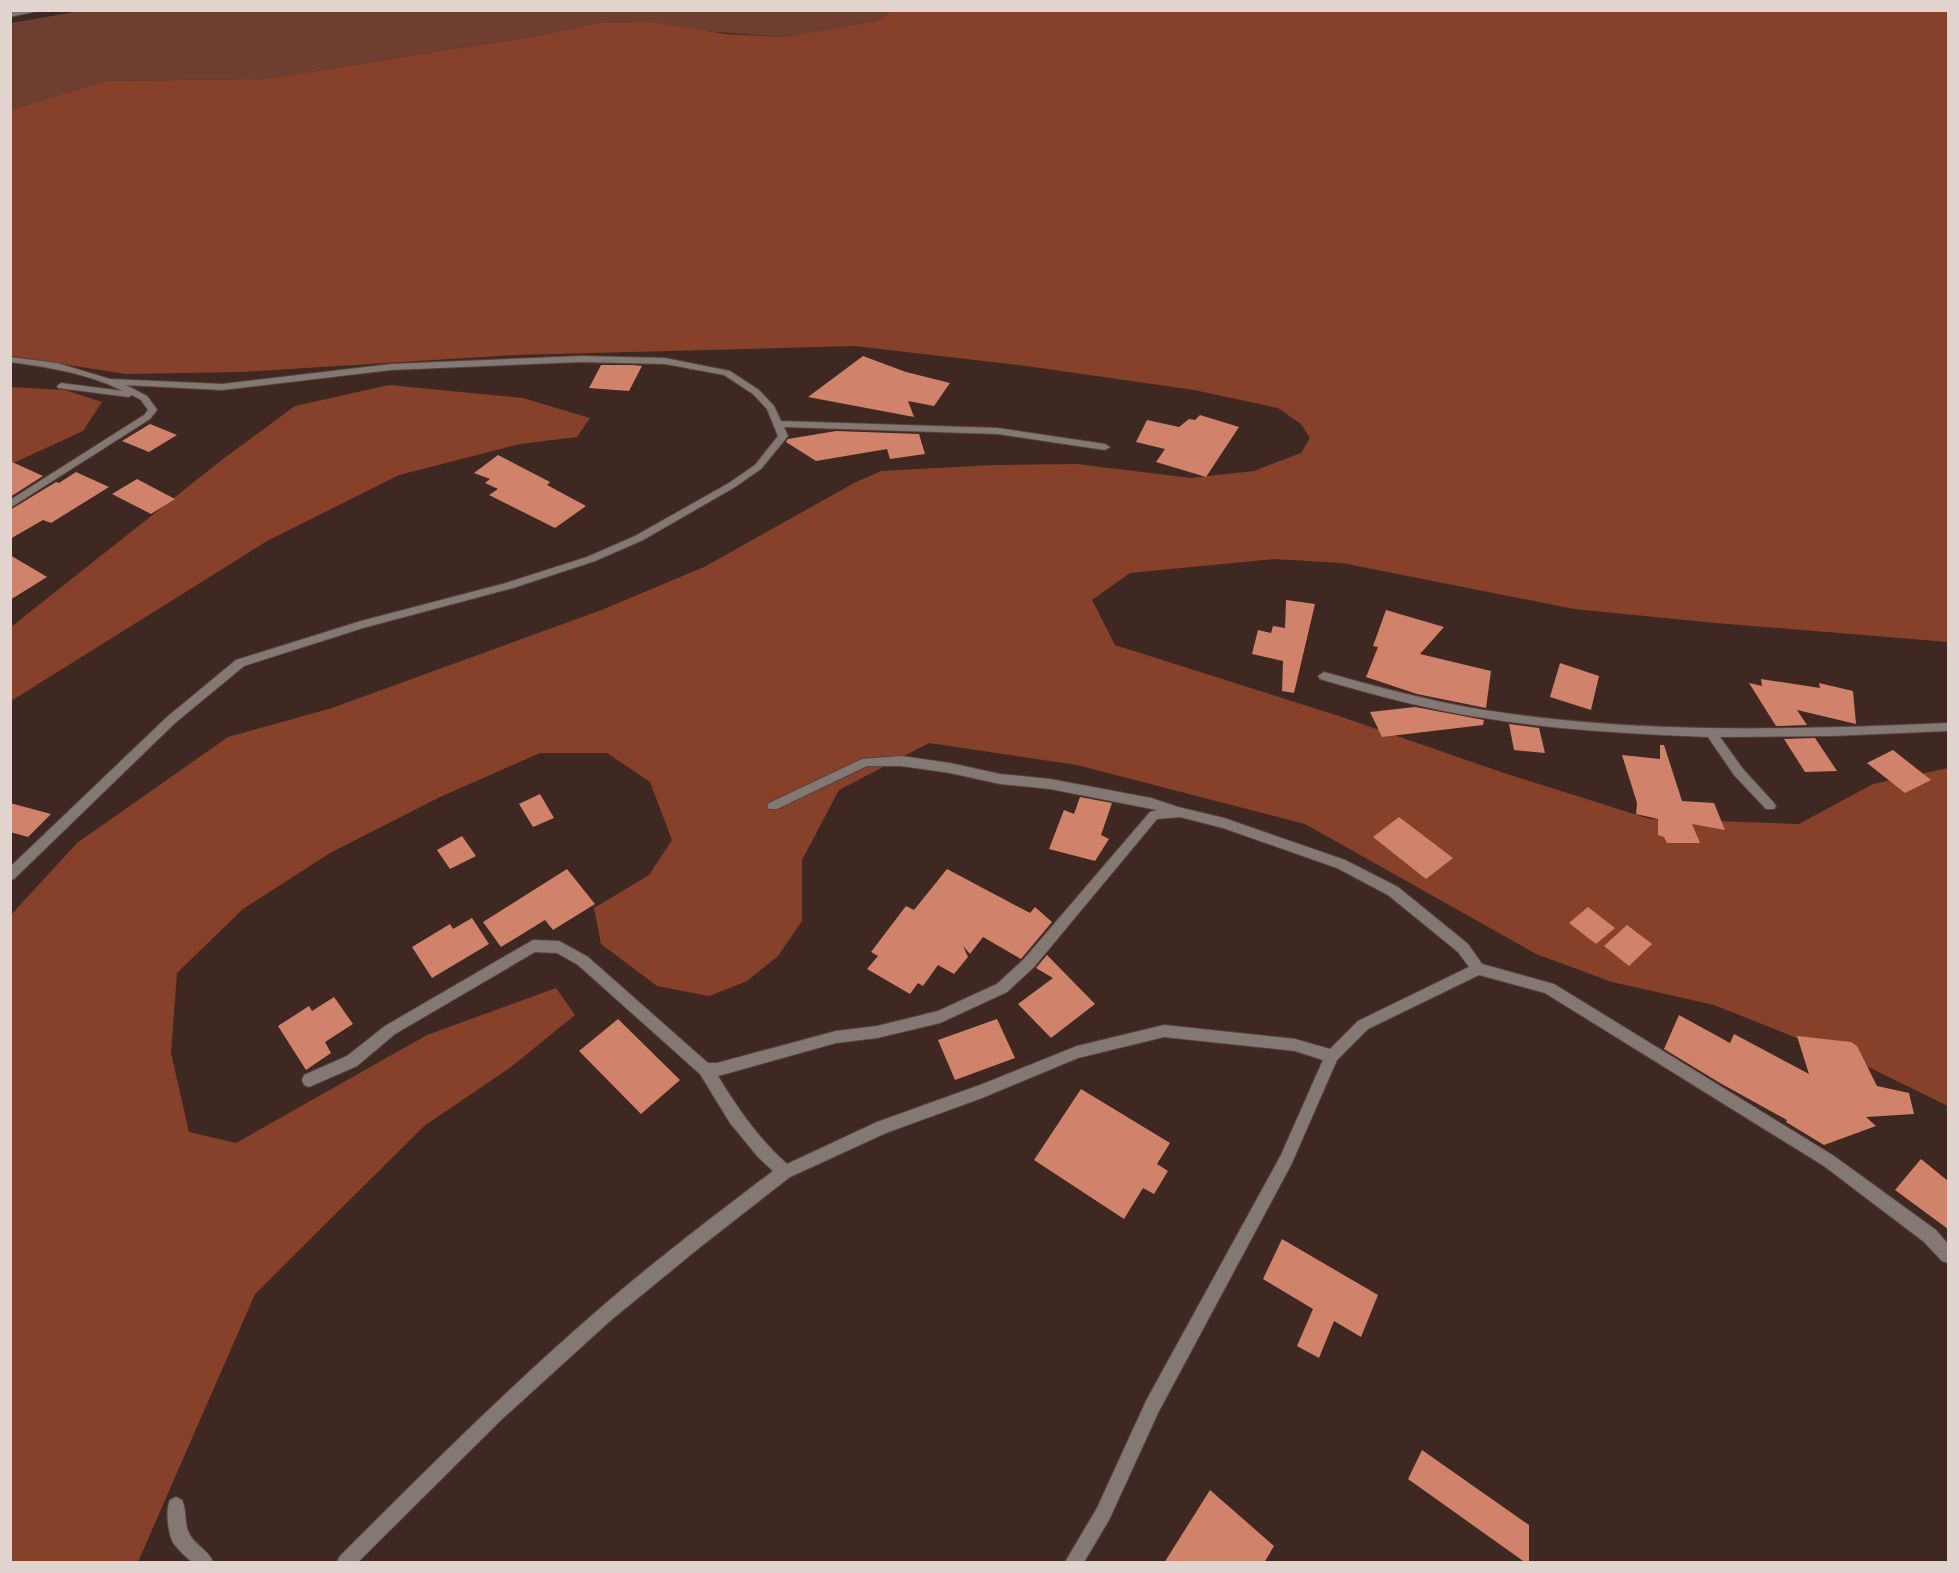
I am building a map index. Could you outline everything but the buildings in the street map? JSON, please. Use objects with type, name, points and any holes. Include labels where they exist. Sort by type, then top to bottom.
[{"type":"street","points":[[10,15],[39,10]]},
{"type":"street","points":[[10,359],[57,366],[109,382],[137,393],[153,410],[147,417],[10,505]]},
{"type":"street","points":[[10,875],[171,720],[240,663],[361,625],[509,586],[591,559],[639,538],[732,485],[758,467],[783,436],[771,408],[756,392],[727,373],[665,361],[582,359],[391,367],[222,387],[109,382]]},
{"type":"street","points":[[62,386],[98,389],[120,394],[137,393]]},
{"type":"street","points":[[779,424],[998,431],[1105,447]]},
{"type":"street","points":[[1324,676],[1439,706],[1486,714],[1591,726],[1712,734],[1818,734],[1948,727]]},
{"type":"street","points":[[1712,734],[1726,757],[1752,789],[1770,806]]},
{"type":"street","points":[[773,806],[866,762],[901,761],[950,768],[1000,779],[1050,784],[1132,800],[1224,823],[1341,864],[1394,891],[1463,948],[1478,969],[1549,988],[1829,1161],[1930,1236],[1948,1255]]},
{"type":"street","points":[[1132,800],[1154,815],[1180,812]]},
{"type":"street","points":[[705,1069],[717,1070],[836,1037],[877,1032],[940,1017],[1002,988],[1029,963],[1154,815]]},
{"type":"street","points":[[309,1080],[352,1060],[390,1030],[533,946],[559,947],[583,961],[705,1069],[735,1118],[763,1152],[785,1172]]},
{"type":"street","points":[[1074,1563],[1103,1514],[1152,1407],[1286,1160],[1332,1056],[1364,1025],[1478,969]]},
{"type":"street","points":[[346,1563],[495,1414],[604,1315],[693,1242],[785,1172],[882,1127],[982,1091],[1077,1052],[1164,1031],[1295,1045],[1332,1056]]},
{"type":"street","points":[[176,1506],[180,1537],[204,1563]]},
{"type":"shaded area","points":[[894,10],[1948,11],[1948,642],[1574,609],[1342,563],[1274,559],[1130,573],[1092,600],[1115,645],[1650,819],[1799,824],[1873,784],[1948,768],[1948,1106],[1860,1063],[1714,1005],[1612,982],[1536,954],[1305,824],[1077,765],[929,743],[839,790],[802,860],[802,921],[778,956],[747,981],[709,996],[657,986],[601,944],[594,908],[649,875],[672,840],[650,782],[607,753],[540,753],[440,797],[330,853],[243,909],[177,973],[171,1053],[189,1132],[236,1143],[427,1035],[556,988],[575,1015],[511,1067],[424,1126],[255,1294],[138,1562],[11,1562],[10,916],[77,843],[228,737],[332,708],[604,609],[704,567],[854,483],[881,471],[993,465],[1077,464],[1191,478],[1254,471],[1301,453],[1310,438],[1301,424],[1278,408],[1194,390],[1019,365],[854,346],[516,355],[240,372],[126,374],[11,356],[11,110],[105,81],[265,79],[542,35],[598,23],[648,22],[726,34],[783,37],[877,21]]},
{"type":"shaded area","points":[[81,11],[894,11],[877,21],[783,37],[598,23],[542,35],[265,79],[105,81],[11,110],[11,23]]},
{"type":"shaded area","points":[[389,385],[523,398],[590,418],[577,437],[520,444],[399,475],[267,541],[11,701],[11,627],[223,459],[295,406]]},
{"type":"shaded area","points":[[11,387],[65,390],[102,402],[83,431],[11,464]]}]
